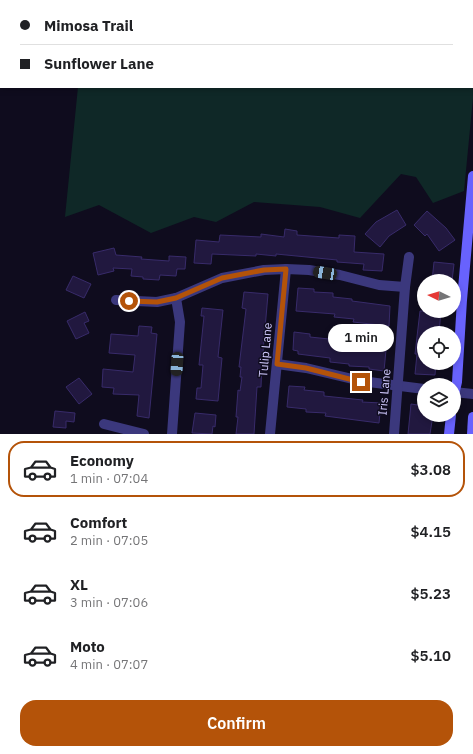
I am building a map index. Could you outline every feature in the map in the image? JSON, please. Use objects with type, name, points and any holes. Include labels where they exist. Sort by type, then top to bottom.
[{"type":"main road","points":[[457,378],[462,300],[473,176]]},
{"type":"main road","points":[[472,434],[473,417]]},
{"type":"main road","points":[[449,434],[450,422]]},
{"type":"street","name":"Iris Lane","points":[[394,434],[405,287],[409,257]]},
{"type":"street","points":[[116,300],[157,302],[176,298],[222,278],[264,270],[286,269],[309,270],[340,275],[379,285],[405,287]]},
{"type":"street","name":"Tulip Lane","points":[[270,434],[286,269]]},
{"type":"street","points":[[172,434],[180,322],[176,298]]},
{"type":"street","points":[[277,364],[306,368],[361,382],[417,388]]},
{"type":"street","points":[[461,393],[473,394]]},
{"type":"street","points":[[104,424],[144,434]]},
{"type":"green space","points":[[78,88],[473,88],[464,191],[433,203],[416,177],[401,174],[360,218],[320,207],[254,202],[216,222],[194,217],[151,233],[99,205],[65,217]]},
{"type":"building","points":[[397,210],[406,225],[389,236],[380,247],[365,234],[376,222]]},
{"type":"building","points":[[427,211],[446,228],[455,240],[439,251],[427,234],[425,236],[414,225]]},
{"type":"building","points":[[285,229],[297,231],[297,235],[339,238],[339,235],[355,236],[354,252],[384,254],[382,271],[363,270],[364,264],[276,254],[276,256],[256,254],[256,256],[212,254],[211,264],[194,263],[196,240],[219,242],[220,235],[261,237],[261,234],[284,237]]},
{"type":"building","points":[[114,248],[116,255],[142,257],[141,259],[169,261],[169,256],[186,257],[185,269],[177,269],[176,276],[160,275],[159,280],[143,279],[143,277],[131,276],[132,269],[113,268],[114,271],[98,275],[93,253]]},
{"type":"building","points":[[434,262],[454,264],[453,274],[433,274]]},
{"type":"building","points":[[73,276],[91,284],[84,298],[66,290]]},
{"type":"building","points":[[298,288],[314,289],[314,292],[333,293],[333,297],[352,299],[352,301],[390,306],[389,326],[353,322],[354,319],[334,317],[335,314],[296,311]]},
{"type":"building","points":[[244,292],[268,294],[261,387],[257,387],[254,434],[236,434],[238,417],[236,417],[238,390],[240,391],[242,377],[240,377],[241,367],[239,367],[246,309],[242,308]]},
{"type":"building","points":[[202,308],[223,310],[218,357],[222,358],[218,401],[196,399],[197,388],[201,388],[203,365],[199,365],[204,316],[201,316]]},
{"type":"building","points":[[85,312],[89,321],[84,323],[89,333],[76,339],[67,321]]},
{"type":"building","points":[[419,318],[440,318],[440,326],[418,326]]},
{"type":"building","points":[[139,326],[152,327],[151,333],[157,334],[149,418],[137,416],[139,395],[113,394],[114,388],[102,387],[103,369],[133,372],[135,355],[109,353],[111,334],[138,336]]},
{"type":"building","points":[[294,332],[310,334],[310,337],[329,339],[328,341],[348,343],[348,345],[386,350],[384,371],[369,369],[369,367],[349,366],[349,364],[330,362],[330,358],[298,354],[298,351],[293,350]]},
{"type":"building","points":[[417,337],[417,354],[415,354]]},
{"type":"building","points":[[417,354],[417,370],[435,370],[435,375],[415,374]]},
{"type":"building","points":[[79,378],[92,394],[79,404],[66,387]]},
{"type":"building","points":[[289,386],[305,387],[304,390],[324,392],[324,396],[363,400],[362,402],[381,403],[379,423],[325,416],[326,413],[306,412],[306,409],[287,407]]},
{"type":"building","points":[[411,404],[417,405],[417,422],[432,422],[430,434],[408,434]]},
{"type":"building","points":[[55,411],[75,413],[74,422],[66,421],[66,428],[53,427]]},
{"type":"building","points":[[195,413],[216,415],[215,427],[213,426],[212,434],[192,433]]},
{"type":"route","points":[[129,301],[157,302],[176,298],[222,278],[264,270],[286,269],[277,364],[306,368],[361,382]]}]
